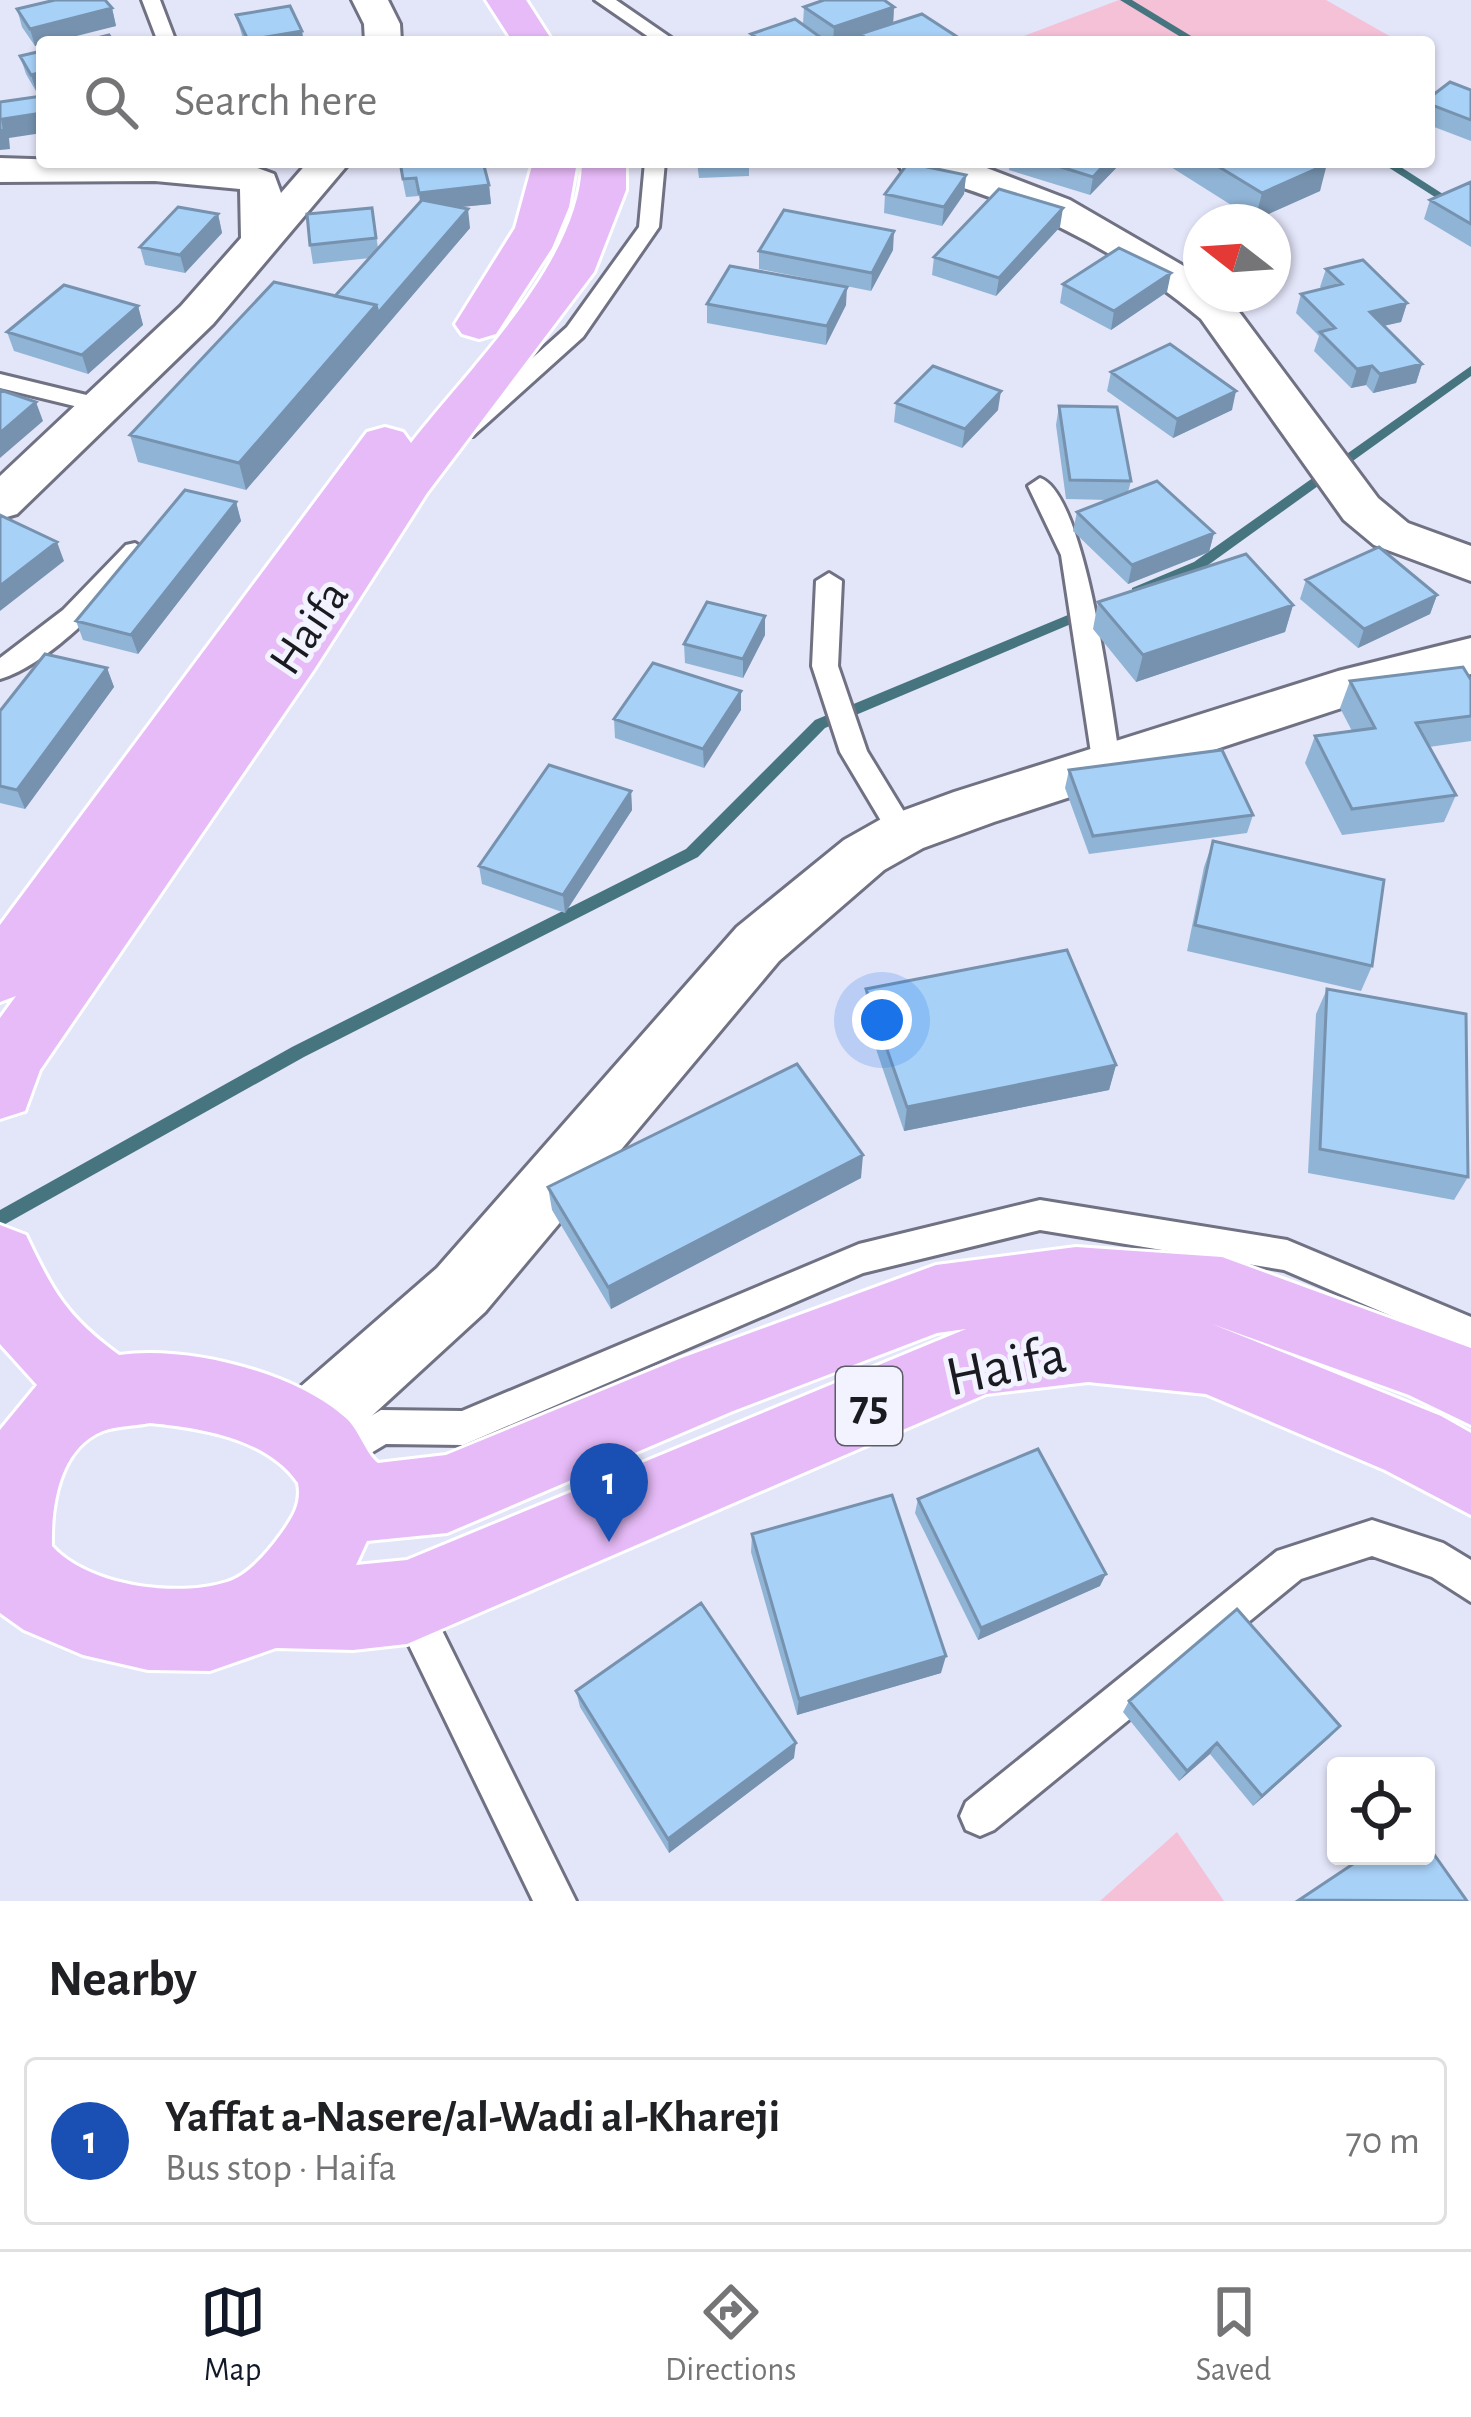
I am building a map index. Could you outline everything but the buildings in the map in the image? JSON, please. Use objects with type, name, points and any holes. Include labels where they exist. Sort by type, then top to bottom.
[{"type":"highway","points":[[506,0],[529,36]]},
{"type":"highway","name":"Haifa","points":[[0,975],[365,467],[522,266],[553,186],[554,168]]},
{"type":"highway","name":"Haifa","points":[[0,1090],[8,1061],[295,654],[407,483],[570,272],[604,190],[604,168]]},
{"type":"highway","points":[[0,1258],[17,1311],[53,1352],[110,1393]]},
{"type":"highway","name":"Haifa","points":[[324,1464],[378,1503],[447,1494],[707,1384],[936,1299],[1076,1281],[1222,1291],[1435,1369],[1471,1388]]},
{"type":"highway","name":"Haifa","points":[[271,1606],[353,1608],[407,1602],[982,1359],[1088,1347],[1209,1359],[1412,1443],[1471,1476]]},
{"type":"highway","name":"75","points":[[184,1388],[225,1397],[324,1464],[330,1534],[305,1573],[271,1606],[231,1624],[158,1630],[68,1607],[6,1534],[25,1456],[44,1430],[71,1406],[110,1393],[184,1388]]},
{"type":"street","points":[[370,0],[383,36]]},
{"type":"street","points":[[0,503],[197,315],[325,168]]},
{"type":"street","points":[[940,168],[1055,209],[1190,288],[1216,310],[1361,508],[1391,534],[1458,551]]},
{"type":"street","points":[[0,170],[154,169],[252,178],[260,183],[262,242]]},
{"type":"street","points":[[324,1464],[461,1290],[758,944],[864,855],[903,832],[1357,684],[1461,671]]},
{"type":"lane","points":[[151,0],[165,36]]},
{"type":"lane","points":[[604,0],[659,36]]},
{"type":"lane","points":[[407,483],[575,332],[649,227],[654,168]]},
{"type":"lane","points":[[0,381],[99,405]]},
{"type":"lane","points":[[1040,486],[1073,554],[1107,766]]},
{"type":"lane","points":[[0,670],[34,651],[88,605],[157,526]]},
{"type":"lane","points":[[829,581],[825,666],[854,752],[903,832]]},
{"type":"lane","points":[[324,1464],[381,1427],[463,1428],[859,1259],[1040,1215],[1287,1255],[1471,1334]]},
{"type":"lane","points":[[980,1816],[1290,1564],[1372,1538],[1443,1562],[1471,1583]]},
{"type":"lane","points":[[407,1602],[555,1901]]},
{"type":"shaded area","points":[[1119,0],[1326,0],[1389,36],[1024,36]]},
{"type":"shaded area","points":[[1177,1832],[1224,1901],[1100,1901]]},
{"type":"waterway","points":[[1125,0],[1186,36]]},
{"type":"waterway","points":[[1394,168],[1471,217]]},
{"type":"waterway","points":[[1137,591],[1199,565],[1471,370]]},
{"type":"waterway","points":[[0,1219],[298,1052],[692,853],[820,724],[1092,610]]},
{"type":"place","name":"Yaffat a-Nasere/al-Wadi al-Khareji","points":[[609,1542]]}]
